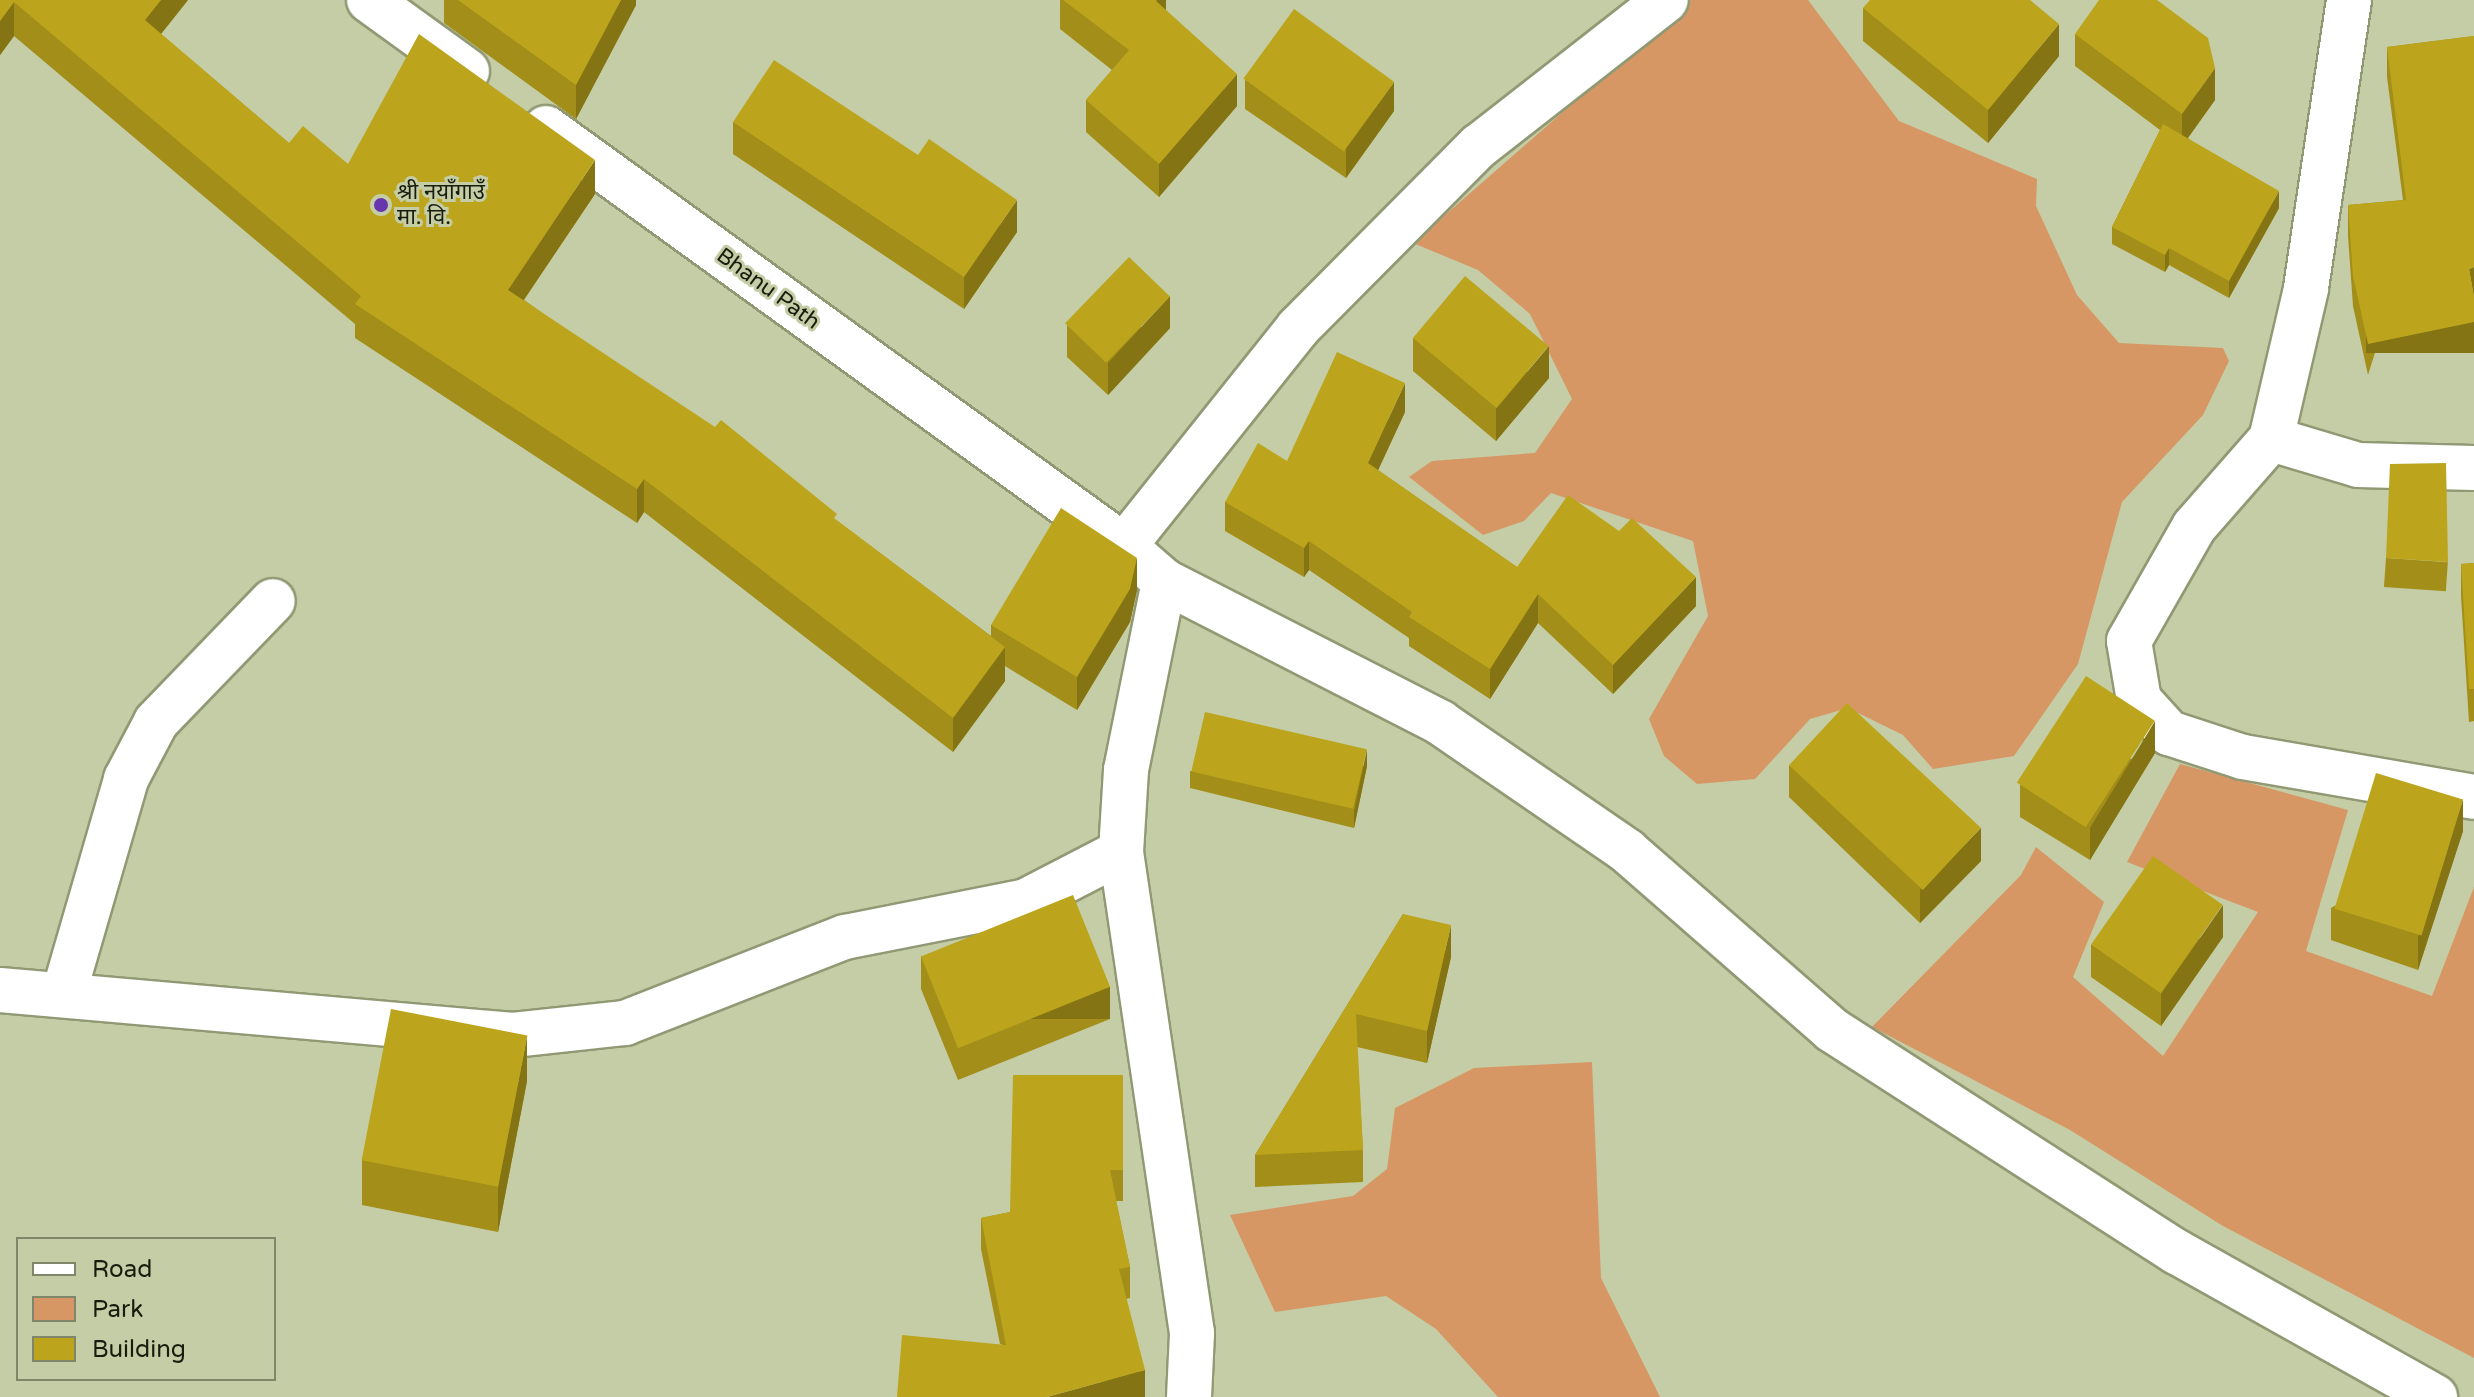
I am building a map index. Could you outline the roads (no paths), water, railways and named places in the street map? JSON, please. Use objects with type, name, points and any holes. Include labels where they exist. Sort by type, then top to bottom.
[{"type":"street","name":"Bhanu Path","points":[[369,0],[1124,546],[1164,581],[1441,723],[1627,851],[1832,1030],[2177,1252],[2435,1397]]},
{"type":"street","points":[[1124,546],[1319,307],[1479,146],[1666,0]]},
{"type":"street","points":[[2349,0],[2306,289],[2271,439],[2194,527],[2129,641],[2139,700],[2169,733],[2243,757],[2474,797]]},
{"type":"street","points":[[2271,439],[2358,465],[2474,468]]},
{"type":"street","points":[[1164,581],[1126,770],[1121,852],[1192,1333],[1189,1397]]},
{"type":"street","points":[[64,993],[132,768],[156,722],[273,601]]},
{"type":"street","points":[[0,990],[64,993],[513,1035],[625,1023],[845,937],[1026,901],[1121,852]]},
{"type":"place","name":"श्री नयाँगाउँ मा. वि.","points":[[381,205]]}]
